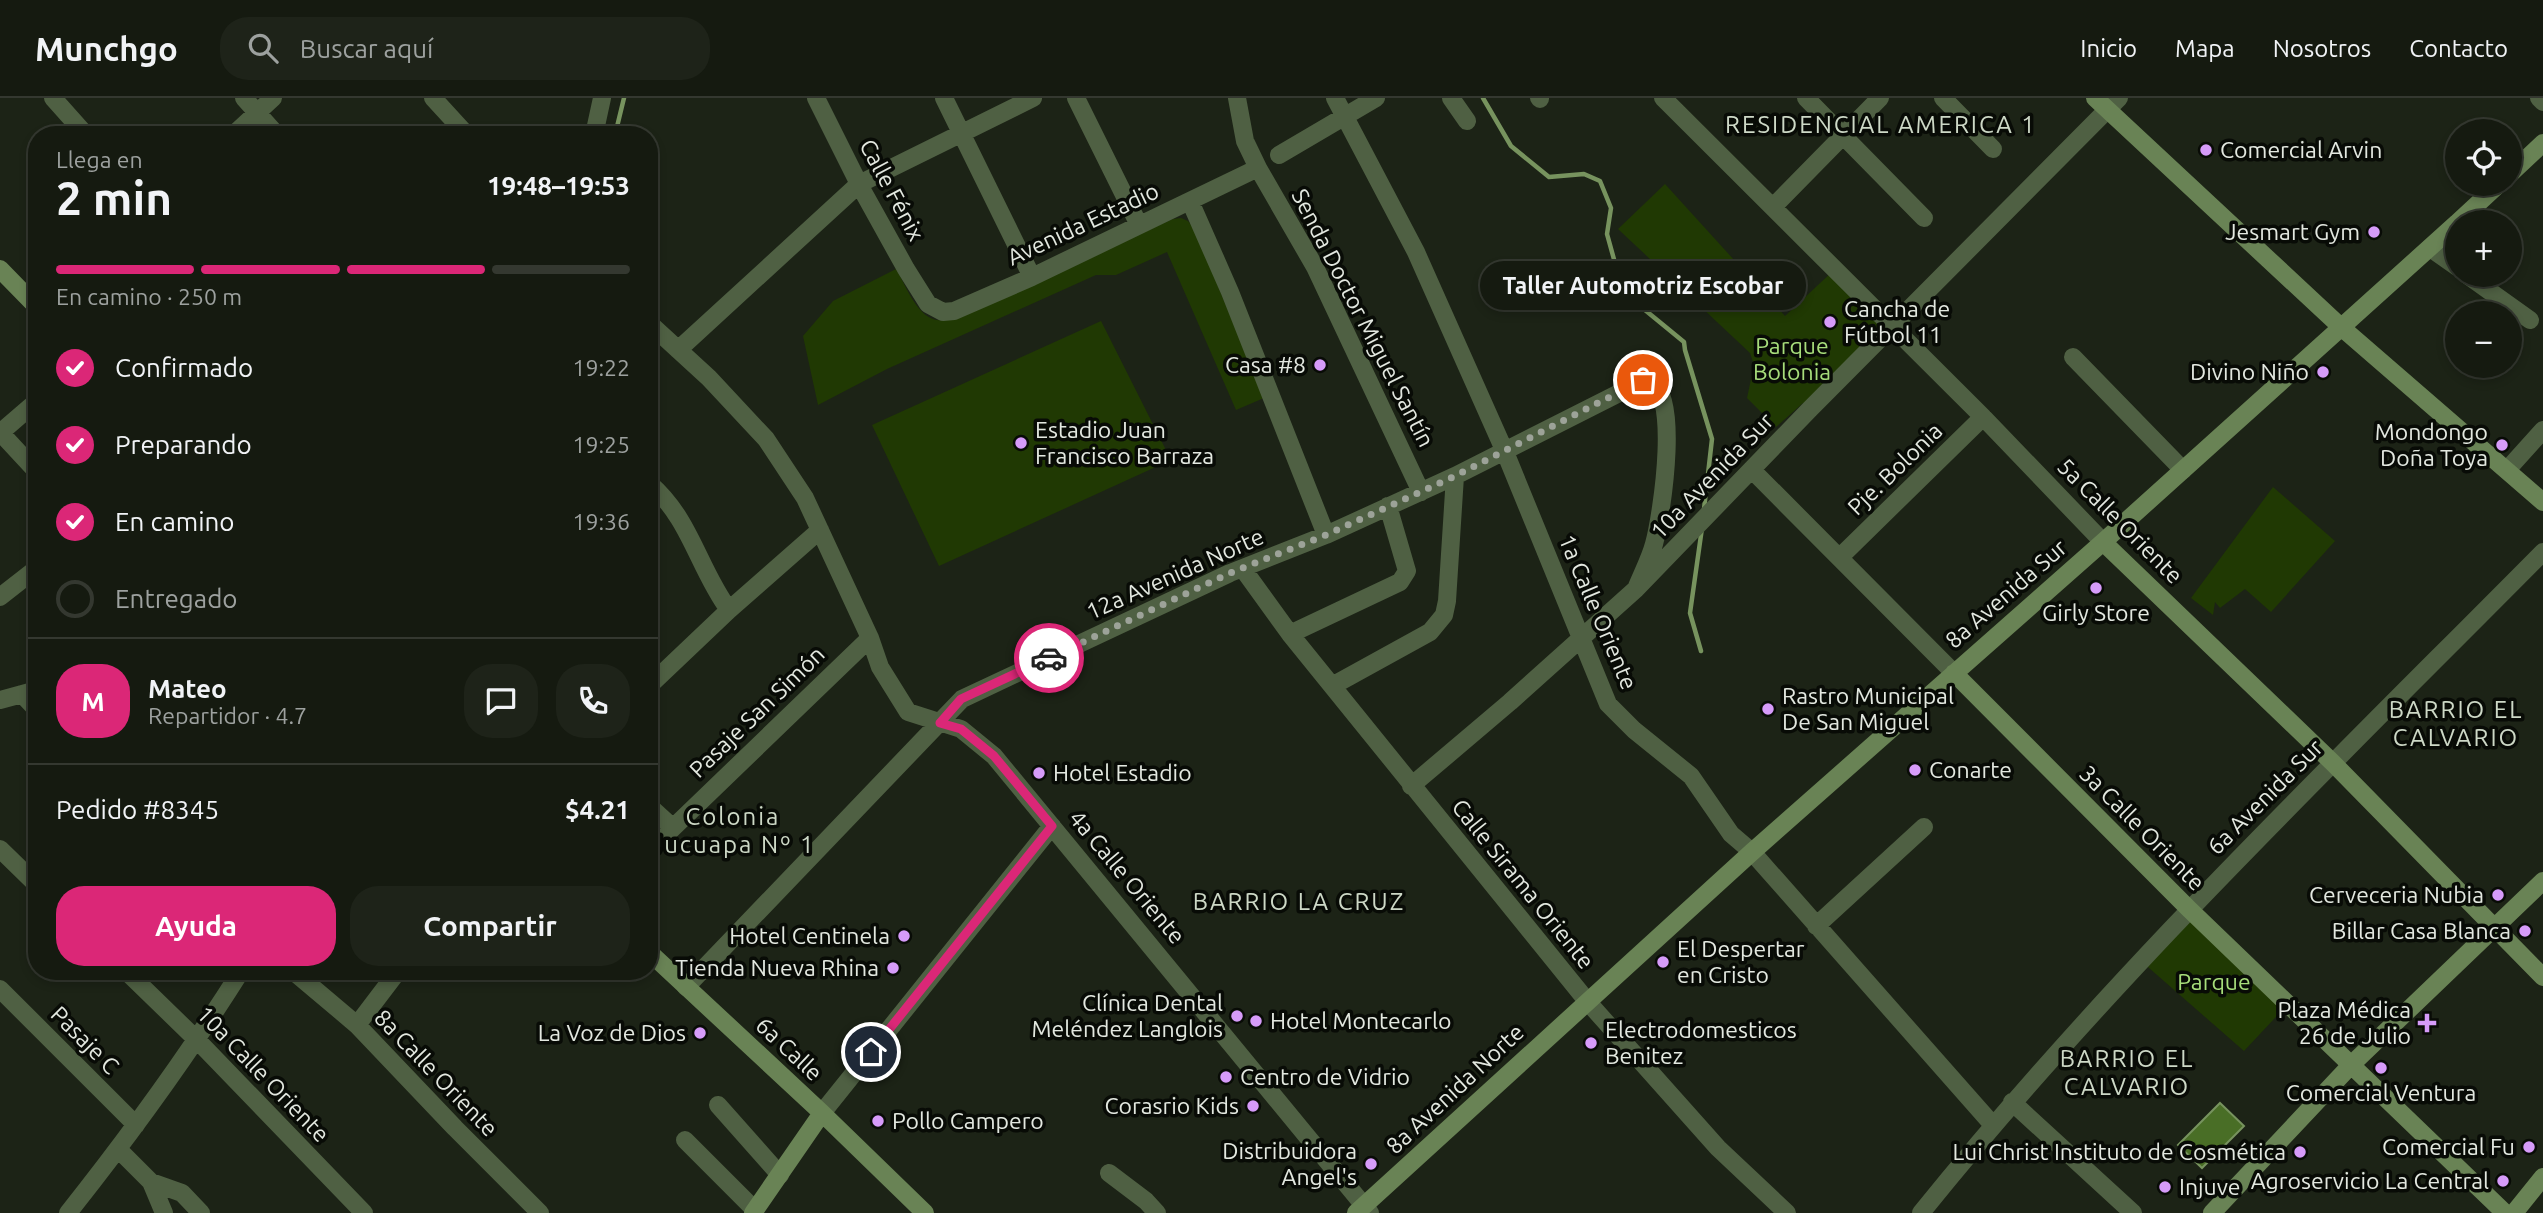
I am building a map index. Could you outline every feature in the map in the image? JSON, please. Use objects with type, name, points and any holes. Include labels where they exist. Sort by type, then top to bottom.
[{"type":"street","points":[[53,98],[78,126]]},
{"type":"street","points":[[244,98],[269,126]]},
{"type":"street","points":[[242,126],[273,98]]},
{"type":"street","points":[[433,98],[459,126]]},
{"type":"street","points":[[596,126],[602,98]]},
{"type":"street","name":"Calle Fénix","points":[[816,98],[859,184],[906,269],[929,303]]},
{"type":"street","points":[[944,98],[1032,277]]},
{"type":"street","points":[[678,350],[859,184],[1033,98]]},
{"type":"street","points":[[1076,98],[1139,225]]},
{"type":"street","name":"Senda Doctor Miguel Santín","points":[[1237,98],[1245,141],[1315,267],[1421,492]]},
{"type":"street","name":"1a Calle Oriente","points":[[1335,98],[1416,252],[1504,452],[1611,709],[1691,776],[1731,835],[1752,852],[1992,1124]]},
{"type":"street","points":[[1279,155],[1376,98]]},
{"type":"street","points":[[1451,98],[1467,121]]},
{"type":"street","name":"5a Calle Oriente","points":[[1663,98],[1983,417],[2103,542],[2333,763],[2543,977]]},
{"type":"street","points":[[1806,98],[1924,218]]},
{"type":"street","points":[[1773,207],[1880,98]]},
{"type":"street","points":[[1943,98],[1993,149]]},
{"type":"street","points":[[2539,98],[2543,102]]},
{"type":"street","points":[[2107,101],[2342,327],[2543,502]]},
{"type":"street","name":"10a Avenida Sur","points":[[1411,786],[1636,589],[2107,101]]},
{"type":"street","points":[[2522,163],[2543,143]]},
{"type":"street","name":"Avenida Estadio","points":[[929,303],[943,312],[954,311],[1032,277],[1258,168]]},
{"type":"street","name":"8a Avenida Sur","points":[[2472,210],[2486,196]]},
{"type":"street","points":[[1189,201],[1230,292],[1326,535]]},
{"type":"street","name":"8a Avenida Sur","points":[[1587,1001],[2445,235]]},
{"type":"street","points":[[2430,248],[2445,259]]},
{"type":"street","points":[[0,269],[28,298]]},
{"type":"street","points":[[2484,287],[2530,320]]},
{"type":"street","name":"4a Calle Oriente","points":[[658,331],[709,377],[766,439],[805,498],[870,638],[880,667],[908,712],[961,729],[994,756],[1363,1210]]},
{"type":"street","points":[[2073,357],[2183,470]]},
{"type":"street","name":"12a Avenida Norte","points":[[686,987],[961,699],[1243,569],[1421,492],[1643,380],[1649,380],[1655,383],[1664,401],[1667,423],[1663,496],[1654,545],[1636,589]]},
{"type":"street","points":[[28,409],[0,432],[28,462]]},
{"type":"street","name":"Pje. Bolonia","points":[[1840,557],[1983,417]]},
{"type":"street","points":[[2507,470],[2543,430]]},
{"type":"street","name":"3a Calle Oriente","points":[[1752,470],[2189,909],[2505,1213]]},
{"type":"street","points":[[1332,686],[1430,632],[1444,615],[1455,476]]},
{"type":"street","points":[[658,491],[681,519],[714,590],[729,610]]},
{"type":"street","points":[[1290,634],[1400,582],[1405,576],[1407,571],[1388,506]]},
{"type":"street","points":[[658,671],[820,530]]},
{"type":"street","name":"6a Avenida Sur","points":[[1921,1213],[1992,1124],[2189,909],[2543,552]]},
{"type":"street","name":"Calle Sirama Oriente","points":[[1243,569],[1290,634],[1411,786],[1587,1001],[1718,1148],[1787,1213]]},
{"type":"street","points":[[0,597],[28,575]]},
{"type":"street","name":"Pasaje San Simón","points":[[658,841],[870,638]]},
{"type":"street","points":[[0,699],[28,692]]},
{"type":"street","points":[[658,814],[672,827]]},
{"type":"street","points":[[685,1140],[754,1212],[822,1113],[1052,826]]},
{"type":"street","points":[[1816,926],[1924,827]]},
{"type":"street","points":[[0,849],[28,876]]},
{"type":"street","points":[[2213,1213],[2351,1065],[2495,930],[2543,881]]},
{"type":"street","name":"6a Calle","points":[[658,961],[925,1213]]},
{"type":"street","name":"10a Calle Oriente","points":[[135,980],[364,1213]]},
{"type":"street","points":[[68,1213],[136,1125],[197,1040],[235,980]]},
{"type":"street","name":"8a Calle Oriente","points":[[304,980],[356,1025],[540,1213]]},
{"type":"street","points":[[356,1025],[391,980]]},
{"type":"street","name":"Pasaje C","points":[[0,989],[136,1125]]},
{"type":"street","name":"8a Avenida Norte","points":[[1363,1210],[1587,1001]]},
{"type":"street","points":[[2012,1102],[2133,1213]]},
{"type":"street","points":[[718,1105],[780,1175]]},
{"type":"street","points":[[118,1150],[151,1182],[164,1213]]},
{"type":"street","points":[[1109,1173],[1146,1201],[1157,1213]]},
{"type":"street","points":[[2514,1213],[2543,1177]]},
{"type":"street","points":[[151,1182],[182,1193],[201,1213]]},
{"type":"green space","name":"Parque Bolonia","points":[[1665,184],[1785,316],[1834,270],[1891,327],[1810,409],[1803,403],[1776,427],[1747,398],[1754,365],[1750,353],[1618,229]]},
{"type":"green space","points":[[1173,219],[1188,221],[1195,230],[1264,398],[1236,410],[1167,252],[1116,275],[1096,275],[887,369],[818,405],[803,336],[833,301],[896,269],[921,310],[935,320],[944,320]]},
{"type":"green space","name":"Estadio Juan Francisco Barraza","points":[[1101,321],[1171,460],[939,566],[872,425]]},
{"type":"green space","points":[[2273,487],[2335,541],[2271,612],[2245,589],[2220,608],[2215,602],[2213,615],[2191,598]]},
{"type":"green space","name":"Parque","points":[[2185,913],[2288,1004],[2244,1051],[2141,961]]},
{"type":"shaded area","points":[[2220,1103],[2244,1126],[2202,1168],[2178,1145]]},
{"type":"waterway","points":[[617,126],[624,98]]},
{"type":"waterway","points":[[1483,98],[1511,146],[1549,177],[1584,174],[1600,181],[1611,208],[1607,234],[1623,292],[1684,342],[1712,439],[1704,509]]},
{"type":"waterway","points":[[1701,651],[1690,613],[1702,528]]},
{"type":"way so far","points":[[1049,658],[1230,573],[1326,535],[1455,476],[1643,380]]},
{"type":"place","name":"Comercial Arvin","points":[[2206,150]]},
{"type":"place","name":"Jesmart Gym","points":[[2374,232]]},
{"type":"place","name":"Cancha de Fútbol 11","points":[[1830,322]]},
{"type":"place","name":"Casa #8","points":[[1320,365]]},
{"type":"place","name":"Divino Niño","points":[[2323,372]]},
{"type":"place","name":"Taller Automotriz Escobar","points":[[1643,380]]},
{"type":"place","name":"Estadio Juan Francisco Barraza","points":[[1021,443]]},
{"type":"place","name":"Mondongo Doña Toya","points":[[2502,445]]},
{"type":"place","name":"Girly Store","points":[[2096,588]]},
{"type":"place","name":"Rastro Municipal De San Miguel","points":[[1768,709]]},
{"type":"place","name":"Conarte","points":[[1915,770]]},
{"type":"place","name":"Hotel Estadio","points":[[1039,773]]},
{"type":"place","name":"Cerveceria Nubia","points":[[2498,895]]},
{"type":"place","name":"Billar Casa Blanca","points":[[2525,931]]},
{"type":"place","name":"Hotel Centinela","points":[[904,936]]},
{"type":"place","name":"El Despertar en Cristo","points":[[1663,962]]},
{"type":"place","name":"Tienda Nueva Rhina","points":[[893,968]]},
{"type":"place","name":"Clínica Dental Meléndez Langlois","points":[[1237,1016]]},
{"type":"place","name":"Hotel Montecarlo","points":[[1256,1021]]},
{"type":"place","name":"Plaza Médica 26 de Julio","points":[[2427,1023]]},
{"type":"place","name":"La Voz de Dios","points":[[700,1033]]},
{"type":"place","name":"Electrodomesticos Benitez","points":[[1591,1043]]},
{"type":"place","name":"Comercial Ventura","points":[[2381,1068]]},
{"type":"place","name":"Centro de Vidrio","points":[[1226,1077]]},
{"type":"place","name":"Corasrio Kids","points":[[1253,1106]]},
{"type":"place","name":"Pollo Campero","points":[[878,1121]]},
{"type":"place","name":"Comercial Fu","points":[[2529,1147]]},
{"type":"place","name":"Lui Christ Instituto de Cosmética","points":[[2300,1152]]},
{"type":"place","name":"Distribuidora Angel's","points":[[1371,1164]]},
{"type":"place","name":"Agroservicio La Central","points":[[2503,1181]]},
{"type":"place","name":"Injuve","points":[[2165,1187]]},
{"type":"district","name":"RESIDENCIAL AMERICA 1","points":[[1881,125]]},
{"type":"district","name":"BARRIO EL CALVARIO","points":[[2456,724]]},
{"type":"district","name":"Colonia Jucuapa Nº 1","points":[[733,831]]},
{"type":"district","name":"BARRIO LA CRUZ","points":[[1299,902]]},
{"type":"district","name":"BARRIO EL CALVARIO","points":[[2127,1073]]},
{"type":"route","points":[[871,1052],[1052,826],[994,756],[961,729],[940,723],[961,699],[1049,658]]}]
